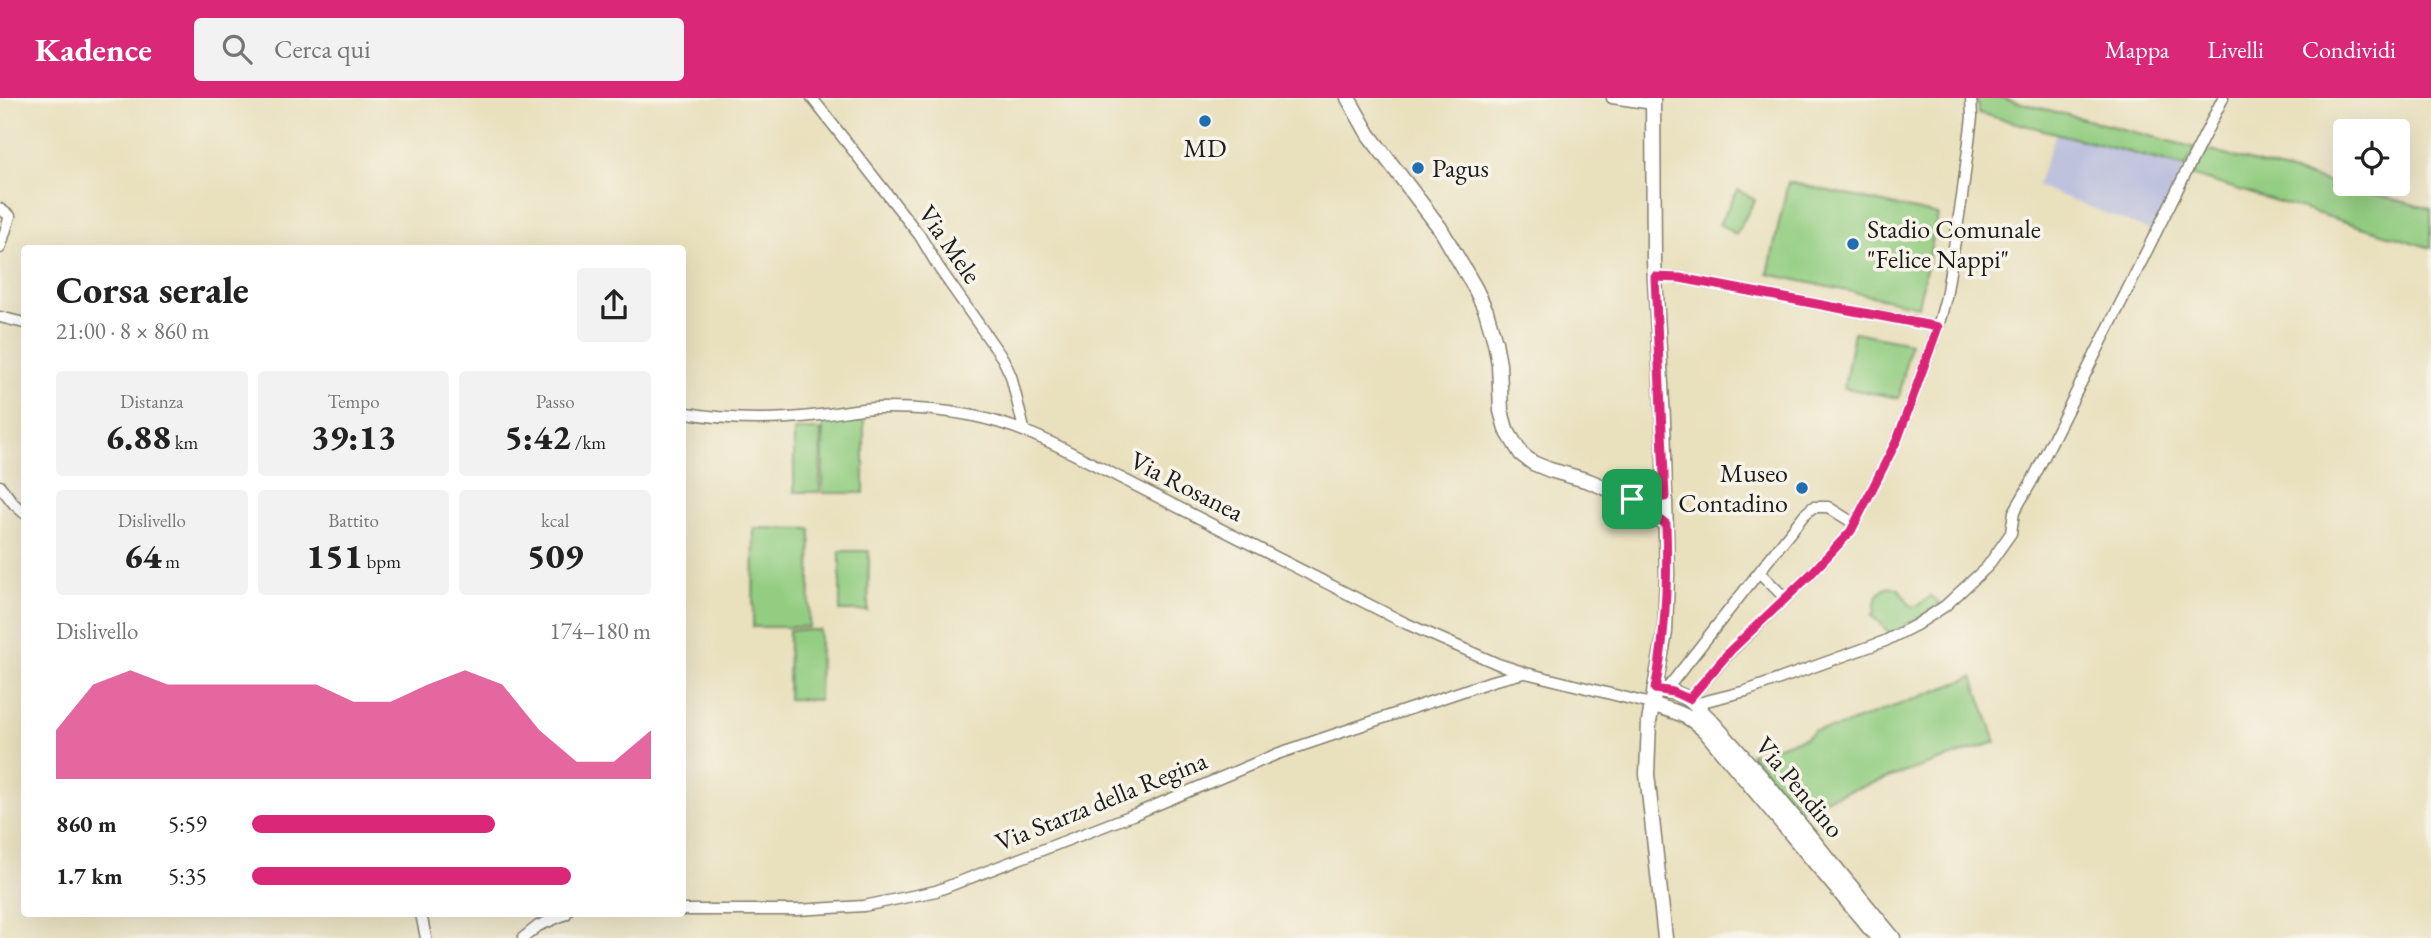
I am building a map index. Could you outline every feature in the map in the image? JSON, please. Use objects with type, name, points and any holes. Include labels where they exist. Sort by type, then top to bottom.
[{"type":"street","name":"Via Mele","points":[[812,98],[920,236],[939,268],[1003,359],[1011,376],[1024,429]]},
{"type":"street","points":[[1348,98],[1369,135],[1440,228],[1486,311],[1495,342],[1502,411],[1512,442],[1521,454],[1533,463],[1589,481],[1632,499],[1666,524]]},
{"type":"street","points":[[1612,98],[1653,101],[1655,277],[1667,574],[1660,690]]},
{"type":"street","points":[[1692,702],[1731,650],[1832,552],[1855,524],[1898,438],[1946,297],[1962,197],[1972,117],[1971,98]]},
{"type":"street","points":[[1692,702],[1746,691],[1885,641],[1945,606],[1987,567],[2011,533],[2014,512],[2223,98]]},
{"type":"street","points":[[0,209],[10,216],[0,248]]},
{"type":"street","points":[[1655,277],[1680,278],[1938,327]]},
{"type":"street","points":[[0,317],[21,322]]},
{"type":"street","name":"Via Rosanea","points":[[686,413],[717,419],[744,420],[804,417],[876,408],[950,411],[989,418],[1024,429],[1405,624],[1498,664],[1651,704]]},
{"type":"street","points":[[0,486],[21,510]]},
{"type":"street","points":[[1632,499],[1665,497]]},
{"type":"street","points":[[1665,938],[1647,774],[1651,704],[1813,507],[1828,507],[1855,524]]},
{"type":"street","points":[[1760,573],[1785,598]]},
{"type":"street","name":"Via Starza della Regina","points":[[686,910],[797,910],[864,906],[936,891],[1135,814],[1277,754],[1492,681],[1526,673]]},
{"type":"street","name":"Via Pendino","points":[[1660,690],[1692,702],[1760,776],[1893,938]]},
{"type":"street","name":"Via Pendino","points":[[1651,704],[1682,713],[1693,719],[1706,732],[1878,938]]},
{"type":"street","points":[[422,917],[426,938]]},
{"type":"street","points":[[523,938],[537,926],[559,917]]},
{"type":"shaded area","points":[[2056,133],[2186,167],[2153,232],[2037,186]]},
{"type":"green space","points":[[1977,98],[2002,98],[2196,148],[2186,167],[1978,113]]},
{"type":"green space","points":[[2203,149],[2333,183],[2333,196],[2382,196],[2431,209],[2431,248],[2190,175]]},
{"type":"green space","name":"Stadio Comunale \"Felice Nappi\"","points":[[1788,182],[1938,215],[1918,306],[1768,274]]},
{"type":"green space","points":[[1738,190],[1755,200],[1736,234],[1719,224]]},
{"type":"green space","points":[[1854,332],[1910,343],[1899,398],[1844,388]]},
{"type":"green space","points":[[823,421],[864,421],[864,493],[823,493]]},
{"type":"green space","points":[[794,430],[821,430],[820,492],[794,492]]},
{"type":"green space","points":[[754,528],[811,529],[809,627],[753,627]]},
{"type":"green space","points":[[840,551],[869,551],[868,611],[840,611]]},
{"type":"green space","points":[[1890,586],[1899,589],[1911,606],[1917,606],[1931,596],[1941,604],[1891,634],[1871,615],[1875,612],[1877,596]]},
{"type":"green space","points":[[789,630],[820,630],[819,700],[788,699]]},
{"type":"green space","points":[[1973,677],[1996,742],[1798,808],[1750,754],[1804,738],[1815,730],[1836,728]]},
{"type":"place","name":"MD","points":[[1205,121]]},
{"type":"place","name":"Pagus","points":[[1418,168]]},
{"type":"place","name":"Stadio Comunale \"Felice Nappi\"","points":[[1853,244]]},
{"type":"place","name":"Museo Contadino","points":[[1802,488]]},
{"type":"route","points":[[1655,277],[1680,278],[1938,327],[1898,438],[1851,531],[1810,575],[1731,650],[1689,699],[1673,692],[1655,689],[1665,632],[1666,524],[1632,499],[1665,497],[1655,277]]}]
